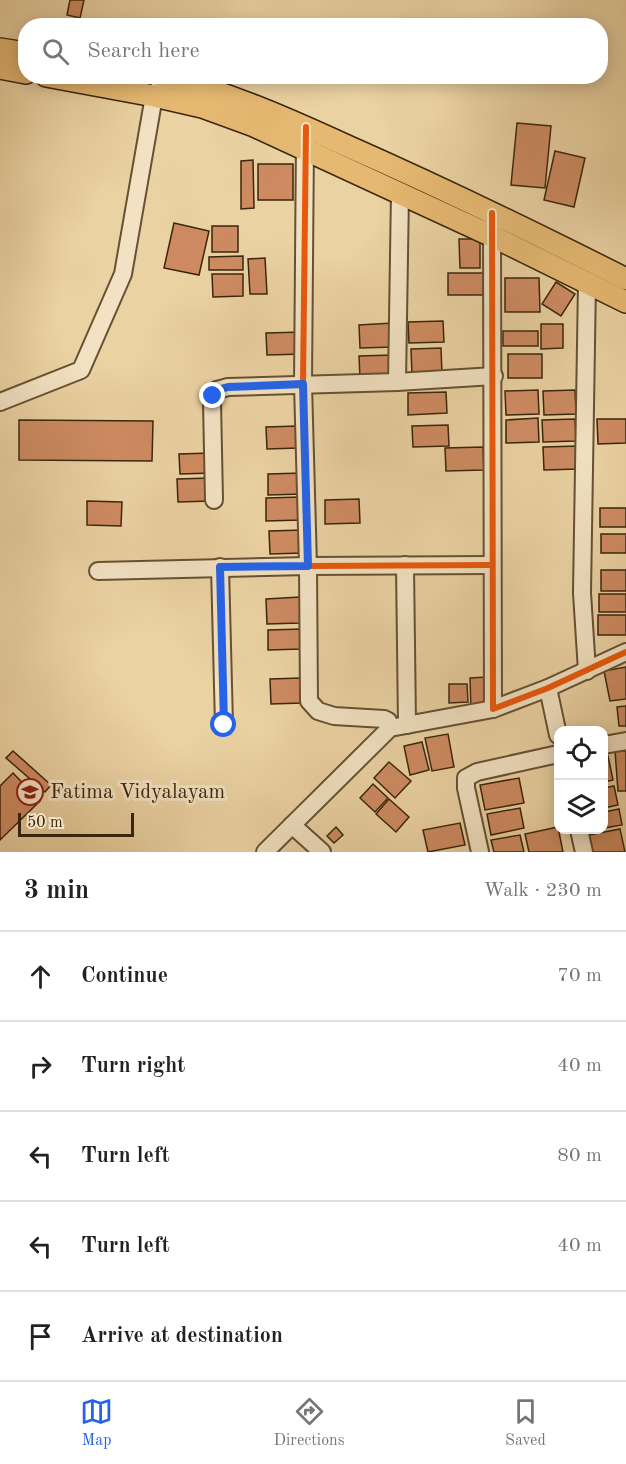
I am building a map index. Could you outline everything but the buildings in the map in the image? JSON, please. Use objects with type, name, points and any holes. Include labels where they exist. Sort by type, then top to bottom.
[{"type":"main road","points":[[0,49],[18,52]]},
{"type":"main road","points":[[0,68],[18,71]]},
{"type":"main road","points":[[162,84],[202,107],[254,126],[305,149],[492,236],[626,302]]},
{"type":"main road","points":[[165,84],[229,96],[306,127],[492,213],[626,279]]},
{"type":"street","points":[[0,402],[81,370],[123,274],[160,84]]},
{"type":"street","points":[[306,127],[303,384],[309,701],[318,711],[334,716],[384,719],[399,726]]},
{"type":"street","points":[[397,382],[400,193]]},
{"type":"street","points":[[492,213],[493,709]]},
{"type":"street","points":[[587,282],[582,593],[587,671]]},
{"type":"street","points":[[214,500],[212,402],[217,390],[228,387],[397,382],[494,376]]},
{"type":"street","points":[[399,726],[405,565]]},
{"type":"street","points":[[98,571],[220,567],[492,565]]},
{"type":"street","points":[[220,567],[224,725]]},
{"type":"street","points":[[265,852],[399,726],[493,709],[548,688],[626,652]]},
{"type":"street","points":[[548,688],[556,726]]},
{"type":"street","points":[[608,744],[626,741]]},
{"type":"street","points":[[480,852],[465,788],[465,778],[477,772],[554,755]]},
{"type":"street","points":[[292,825],[322,852]]},
{"type":"street","points":[[580,834],[584,852]]},
{"type":"cycle path","points":[[306,127],[303,384],[308,566],[492,565]]},
{"type":"cycle path","points":[[492,213],[493,709],[548,688],[626,652]]},
{"type":"place","name":"Fatima Vidyalayam","points":[[30,792]]},
{"type":"route","points":[[213,396],[217,390],[228,387],[303,384],[308,566],[220,567],[224,725]]}]
